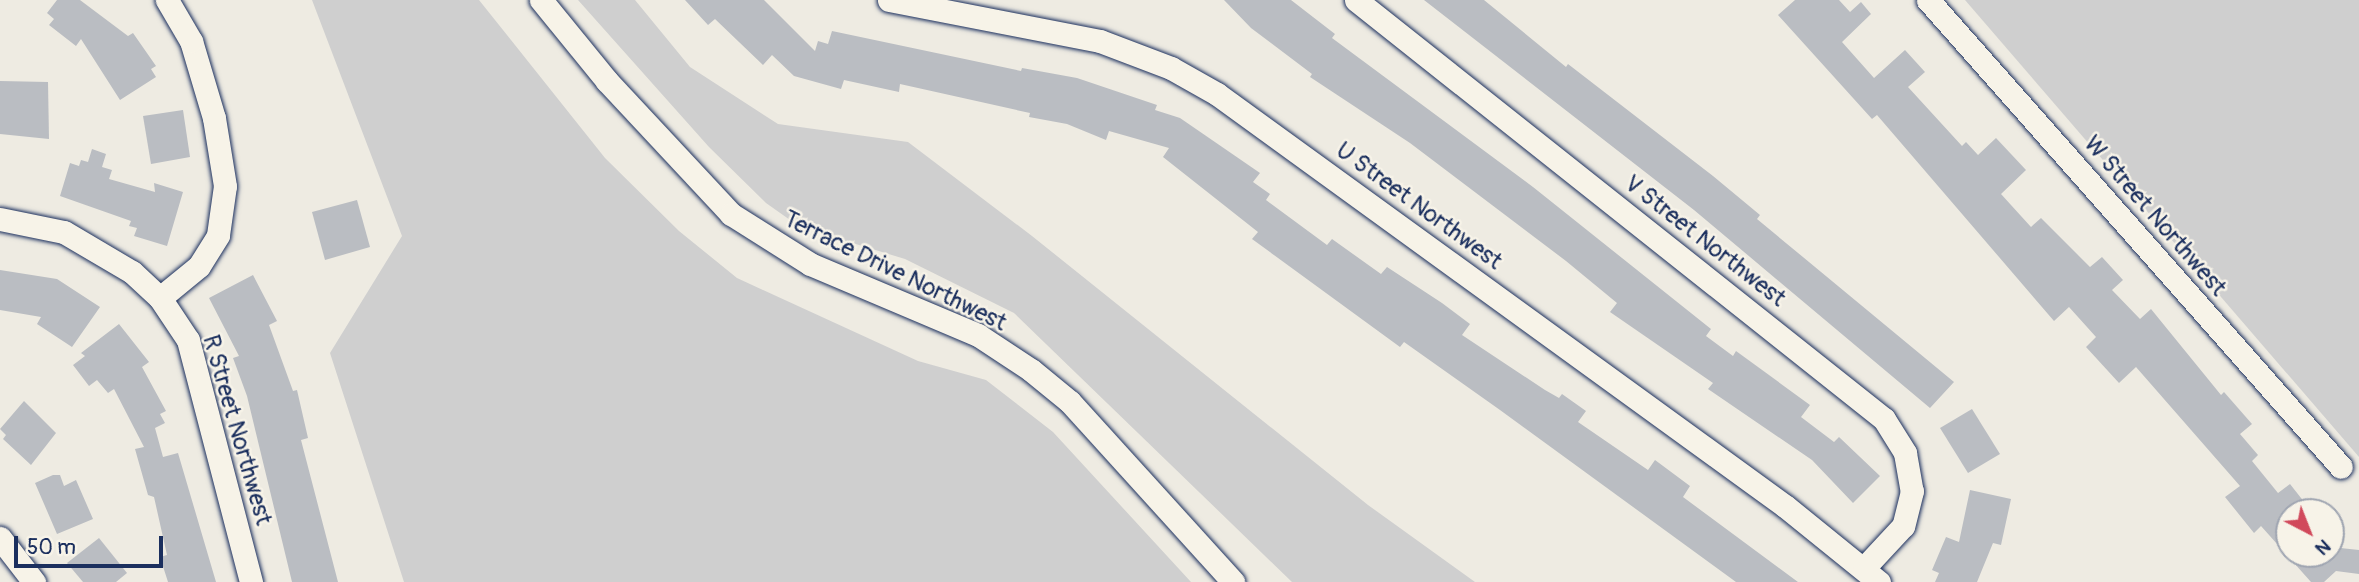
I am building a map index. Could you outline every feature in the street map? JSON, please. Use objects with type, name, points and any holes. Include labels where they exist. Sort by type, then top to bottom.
[{"type":"street","points":[[160,298],[199,266],[218,235],[225,186],[214,118],[191,41],[167,0]]},
{"type":"street","name":"Terrace Drive Northwest","points":[[541,0],[607,81],[732,214],[810,264],[978,335],[1031,370],[1070,402],[1233,582]]},
{"type":"street","name":"U Street Northwest","points":[[889,0],[1100,41],[1171,68],[1217,94],[1872,575]]},
{"type":"street","name":"V Street Northwest","points":[[1356,0],[1884,419],[1905,453],[1912,491],[1903,526],[1872,575]]},
{"type":"street","name":"W Street Northwest","points":[[1928,0],[2341,467]]},
{"type":"street","name":"R Street Northwest","points":[[0,219],[64,232],[132,272],[160,298],[188,340],[251,582]]},
{"type":"street","points":[[0,538],[34,582]]},
{"type":"shaded area","points":[[312,0],[479,0],[605,158],[679,231],[737,278],[918,361],[986,380],[1053,432],[1191,582],[404,582],[330,353],[402,236]]},
{"type":"shaded area","points":[[578,0],[635,0],[690,67],[778,124],[908,142],[1032,236],[1368,505],[1475,582],[1292,582],[1014,313],[905,259],[800,227],[766,203],[709,147]]},
{"type":"shaded area","points":[[1965,0],[2359,0],[2359,457]]},
{"type":"building","points":[[57,0],[80,0],[128,36],[133,33],[156,66],[151,69],[156,77],[120,100],[81,39],[76,46],[49,25],[54,19],[47,13]]},
{"type":"building","points":[[685,0],[764,0],[815,51],[818,41],[828,44],[832,31],[1021,71],[1022,68],[1077,78],[1157,105],[1155,110],[1180,118],[1260,173],[1253,182],[1270,194],[1266,200],[1327,245],[1332,239],[1381,274],[1387,267],[1442,303],[1470,324],[1462,335],[1545,390],[1559,398],[1562,394],[1586,411],[1578,422],[1648,470],[1655,460],[1690,486],[1683,497],[1798,582],[1736,582],[1500,410],[1404,342],[1400,347],[1252,239],[1258,232],[1163,157],[1169,148],[1109,131],[1106,140],[1067,124],[1029,117],[1030,113],[900,84],[899,92],[844,80],[841,89],[794,76],[772,55],[763,65],[715,19],[708,25]]},
{"type":"building","points":[[1224,0],[1291,0],[1335,34],[1332,38],[1533,187],[1711,329],[1706,336],[1733,356],[1736,351],[1810,405],[1801,417],[1834,442],[1839,437],[1880,476],[1853,503],[1812,460],[1708,389],[1713,383],[1610,312],[1617,303],[1566,261],[1410,143],[1310,77],[1312,74],[1251,28]]},
{"type":"building","points":[[1424,0],[1484,0],[1566,67],[1568,64],[1713,176],[1760,215],[1757,219],[1954,382],[1930,408],[1694,210]]},
{"type":"building","points":[[1795,0],[1839,0],[1850,12],[1861,2],[1871,14],[1842,42],[1874,78],[1905,50],[1925,72],[1908,87],[1962,146],[1966,142],[1978,155],[1996,138],[2026,170],[2001,194],[2031,227],[2041,218],[2090,267],[2102,257],[2123,280],[2112,290],[2140,319],[2151,309],[2221,395],[2224,392],[2252,424],[2240,434],[2258,455],[2252,461],[2278,493],[2290,484],[2301,498],[2275,498],[2275,542],[2261,526],[2254,533],[2225,497],[2240,486],[2136,367],[2119,383],[2086,347],[2096,337],[2069,307],[2054,321],[1877,115],[1872,119],[1778,15]]},
{"type":"building","points":[[0,81],[48,82],[49,139],[0,134]]},
{"type":"building","points":[[183,110],[190,157],[151,164],[143,116]]},
{"type":"building","points":[[92,149],[106,154],[102,167],[112,170],[109,179],[155,192],[154,183],[183,192],[167,246],[134,236],[137,228],[129,226],[131,221],[60,196],[70,163],[79,166],[81,160],[88,162]]},
{"type":"building","points":[[357,200],[370,247],[325,260],[312,212]]},
{"type":"building","points":[[0,270],[57,279],[100,307],[72,347],[37,324],[41,317],[0,310]]},
{"type":"building","points":[[253,275],[277,321],[269,325],[293,391],[297,390],[308,438],[301,440],[338,582],[292,582],[247,396],[233,358],[239,356],[209,298]]},
{"type":"building","points":[[119,324],[149,362],[142,367],[166,411],[160,414],[165,423],[155,428],[163,457],[178,453],[216,582],[168,582],[160,557],[167,555],[154,497],[148,495],[135,449],[144,447],[114,389],[108,393],[97,380],[89,386],[73,365],[85,356],[81,353]]},
{"type":"building","points":[[24,401],[56,433],[31,465],[3,439],[6,435],[0,429]]},
{"type":"building","points":[[1972,409],[2000,454],[1968,473],[1940,428]]},
{"type":"building","points":[[53,475],[60,475],[64,486],[76,480],[93,519],[57,534],[35,483]]},
{"type":"building","points":[[1970,490],[2011,499],[2001,545],[1993,543],[1977,582],[1935,582],[1939,573],[1932,570],[1946,537],[1959,542]]},
{"type":"building","points":[[99,538],[127,573],[116,582],[83,582],[67,563]]},
{"type":"building","points":[[2345,548],[2359,550],[2359,574],[2336,571],[2324,582],[2311,582],[2298,568],[2345,568]]}]
